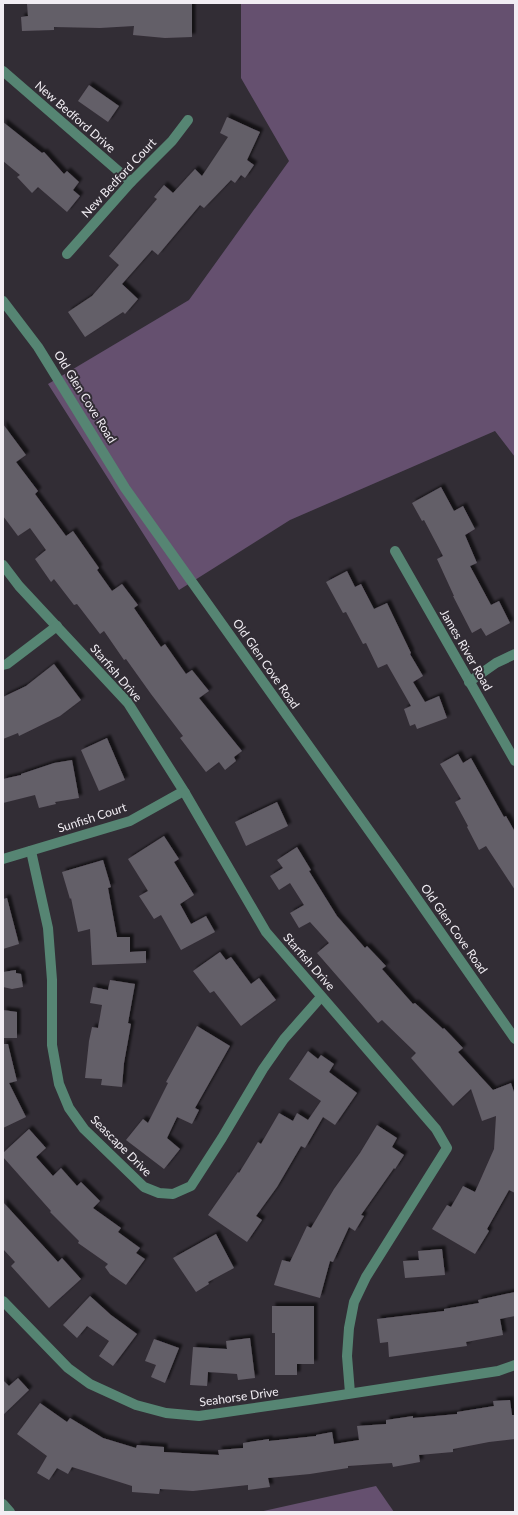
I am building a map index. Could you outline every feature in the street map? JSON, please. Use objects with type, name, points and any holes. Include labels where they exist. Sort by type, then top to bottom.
[{"type":"street","name":"New Bedford Drive","points":[[3,71],[131,182]]},
{"type":"street","name":"New Bedford Court","points":[[67,254],[131,182],[172,141],[188,120]]},
{"type":"street","name":"Old Glen Cove Road","points":[[3,301],[38,347],[125,488],[395,867],[515,1039]]},
{"type":"street","name":"James River Road","points":[[394,550],[515,761]]},
{"type":"street","name":"Starfish Drive","points":[[3,565],[18,586],[128,703],[185,793],[266,932],[436,1129],[447,1148],[366,1277],[354,1302],[349,1328],[347,1356],[350,1394]]},
{"type":"street","points":[[3,665],[7,664],[57,626]]},
{"type":"street","points":[[469,682],[496,663],[515,654]]},
{"type":"street","name":"Sunfish Court","points":[[3,859],[130,821],[182,792],[185,793]]},
{"type":"street","name":"Seascape Drive","points":[[31,851],[48,928],[52,980],[52,1046],[59,1084],[69,1108],[84,1129],[144,1187],[159,1193],[173,1194],[191,1186],[222,1138],[263,1069],[284,1039],[322,997]]},
{"type":"street","name":"Seahorse Drive","points":[[3,1301],[68,1368],[90,1384],[144,1407],[166,1413],[198,1416],[498,1371],[515,1365]]},
{"type":"street","points":[[3,1504],[10,1512]]},
{"type":"shaded area","points":[[241,3],[515,3],[515,457],[495,431],[290,520],[179,590],[48,384],[189,300],[289,161],[241,78]]},
{"type":"shaded area","points":[[376,1486],[394,1512],[259,1512]]},
{"type":"building","points":[[192,3],[192,37],[165,38],[133,35],[134,26],[100,28],[54,27],[54,30],[22,31],[21,17],[28,16],[27,4]]},
{"type":"building","points":[[89,85],[119,106],[108,122],[78,101]]},
{"type":"building","points":[[227,117],[260,132],[247,160],[254,165],[245,178],[241,175],[235,183],[231,180],[204,208],[200,205],[158,255],[152,250],[122,284],[138,299],[125,314],[123,312],[85,337],[68,312],[92,296],[119,265],[109,256],[157,199],[154,197],[164,185],[173,193],[195,169],[202,176],[228,137],[220,133]]},
{"type":"building","points":[[3,122],[42,153],[44,152],[64,174],[67,171],[79,182],[73,190],[80,196],[67,212],[38,187],[32,193],[17,177],[20,175],[3,161]]},
{"type":"building","points":[[3,424],[26,455],[16,462],[38,491],[35,494],[66,536],[73,531],[99,568],[97,570],[112,591],[122,584],[138,605],[134,608],[161,647],[165,644],[186,674],[192,670],[209,691],[199,698],[242,751],[234,757],[236,761],[225,770],[219,762],[206,772],[180,738],[183,736],[126,659],[124,660],[104,631],[100,634],[77,604],[74,605],[54,579],[51,582],[35,559],[46,550],[30,528],[18,536],[3,516]]},
{"type":"building","points":[[441,487],[454,511],[463,506],[475,529],[465,535],[477,563],[470,566],[491,605],[499,601],[510,623],[486,636],[481,628],[472,633],[453,596],[437,559],[443,556],[424,520],[422,521],[412,503]]},
{"type":"building","points":[[347,571],[355,587],[361,584],[374,609],[387,603],[411,653],[410,654],[423,676],[413,682],[425,702],[439,696],[447,718],[417,729],[415,724],[410,726],[404,709],[411,706],[387,664],[378,668],[366,643],[363,644],[346,612],[343,613],[326,582]]},
{"type":"building","points":[[54,664],[81,700],[60,716],[19,736],[18,733],[3,739],[3,697],[26,686]]},
{"type":"building","points":[[107,738],[125,780],[99,791],[81,750]]},
{"type":"building","points":[[458,754],[463,763],[471,758],[504,817],[506,816],[515,832],[515,890],[486,846],[479,850],[455,802],[461,799],[440,764]]},
{"type":"building","points":[[72,760],[79,798],[55,802],[56,804],[39,808],[35,795],[3,803],[3,779],[21,775],[54,763]]},
{"type":"building","points":[[277,802],[288,826],[246,846],[235,822]]},
{"type":"building","points":[[164,836],[179,859],[174,862],[194,895],[180,904],[191,924],[206,916],[215,932],[181,950],[161,915],[154,919],[139,896],[148,891],[128,859]]},
{"type":"building","points":[[297,847],[311,870],[309,871],[337,916],[365,948],[367,946],[386,966],[382,969],[413,1004],[415,1003],[443,1029],[444,1028],[463,1048],[458,1052],[493,1090],[511,1083],[515,1095],[515,1193],[509,1190],[487,1229],[489,1231],[475,1254],[432,1229],[447,1205],[451,1207],[463,1186],[475,1192],[494,1149],[496,1116],[482,1121],[471,1089],[453,1106],[411,1058],[416,1053],[382,1020],[378,1023],[317,953],[329,943],[310,922],[299,928],[290,913],[304,905],[290,883],[279,890],[270,876],[283,868],[277,860]]},
{"type":"building","points":[[103,860],[111,887],[108,888],[117,937],[130,937],[130,952],[146,951],[146,963],[92,965],[90,929],[78,932],[71,898],[70,899],[62,872]]},
{"type":"building","points":[[7,898],[19,944],[3,949],[3,899]]},
{"type":"building","points":[[220,952],[226,960],[231,957],[251,984],[259,978],[276,1000],[241,1026],[214,991],[210,993],[193,971]]},
{"type":"building","points":[[16,970],[16,973],[21,974],[23,987],[12,989],[3,987],[3,972]]},
{"type":"building","points":[[110,980],[135,984],[128,1023],[131,1024],[124,1063],[122,1087],[101,1085],[102,1079],[85,1078],[92,1027],[98,1028],[102,1005],[90,1003],[93,987],[108,990]]},
{"type":"building","points":[[3,1010],[17,1012],[17,1038],[3,1038]]},
{"type":"building","points":[[197,1026],[230,1046],[195,1108],[199,1110],[192,1124],[177,1117],[167,1138],[180,1149],[164,1169],[126,1140],[143,1119],[148,1123],[168,1083],[166,1082]]},
{"type":"building","points":[[3,1044],[8,1044],[17,1081],[9,1083],[26,1117],[3,1128]]},
{"type":"building","points":[[308,1051],[318,1059],[321,1055],[334,1064],[329,1072],[357,1093],[335,1125],[323,1117],[305,1148],[301,1146],[277,1187],[256,1216],[262,1220],[247,1242],[208,1215],[238,1172],[239,1173],[258,1142],[261,1144],[279,1113],[293,1121],[297,1113],[308,1120],[321,1101],[289,1079]]},
{"type":"building","points":[[377,1125],[397,1138],[392,1147],[404,1155],[361,1215],[364,1216],[355,1231],[349,1227],[333,1262],[330,1261],[320,1298],[274,1285],[282,1260],[290,1262],[307,1226],[311,1228],[334,1189],[360,1153]]},
{"type":"building","points":[[29,1129],[46,1148],[36,1157],[53,1176],[61,1168],[77,1186],[81,1182],[100,1201],[93,1208],[121,1228],[118,1232],[140,1248],[136,1253],[145,1259],[126,1285],[110,1274],[105,1267],[108,1264],[78,1243],[79,1241],[50,1212],[51,1211],[3,1157],[3,1153]]},
{"type":"building","points":[[3,1202],[58,1262],[62,1258],[81,1279],[49,1308],[11,1266],[15,1262],[3,1249]]},
{"type":"building","points":[[216,1234],[234,1268],[208,1282],[209,1284],[196,1292],[173,1258]]},
{"type":"building","points":[[442,1249],[445,1275],[405,1278],[403,1261],[419,1260],[418,1251]]},
{"type":"building","points":[[515,1292],[515,1316],[500,1319],[503,1335],[466,1342],[467,1346],[389,1357],[388,1342],[380,1343],[377,1319],[444,1311],[444,1309],[479,1303],[478,1300]]},
{"type":"building","points":[[90,1296],[111,1315],[137,1334],[113,1366],[99,1356],[109,1341],[87,1326],[77,1338],[63,1325]]},
{"type":"building","points":[[272,1306],[314,1306],[314,1364],[297,1364],[297,1375],[275,1375],[275,1333],[272,1333]]},
{"type":"building","points":[[250,1338],[255,1378],[238,1380],[237,1374],[208,1372],[207,1386],[190,1385],[193,1347],[227,1349],[226,1341]]},
{"type":"building","points":[[154,1339],[179,1348],[165,1383],[151,1377],[156,1365],[145,1361]]},
{"type":"building","points":[[18,1378],[29,1390],[3,1415],[3,1380],[9,1386]]},
{"type":"building","points":[[510,1400],[512,1415],[515,1415],[515,1439],[453,1449],[453,1452],[419,1455],[420,1462],[393,1467],[392,1463],[348,1466],[348,1468],[310,1474],[268,1478],[270,1487],[248,1490],[248,1485],[193,1491],[160,1489],[159,1494],[132,1492],[132,1486],[72,1467],[68,1474],[57,1468],[49,1480],[37,1473],[47,1456],[17,1434],[40,1403],[67,1422],[70,1418],[103,1438],[136,1448],[137,1445],[164,1447],[164,1452],[219,1455],[218,1450],[243,1448],[243,1443],[269,1439],[269,1441],[316,1436],[332,1432],[334,1444],[359,1440],[357,1426],[386,1424],[386,1420],[413,1416],[413,1418],[457,1414],[457,1412],[494,1406],[493,1401]]}]
